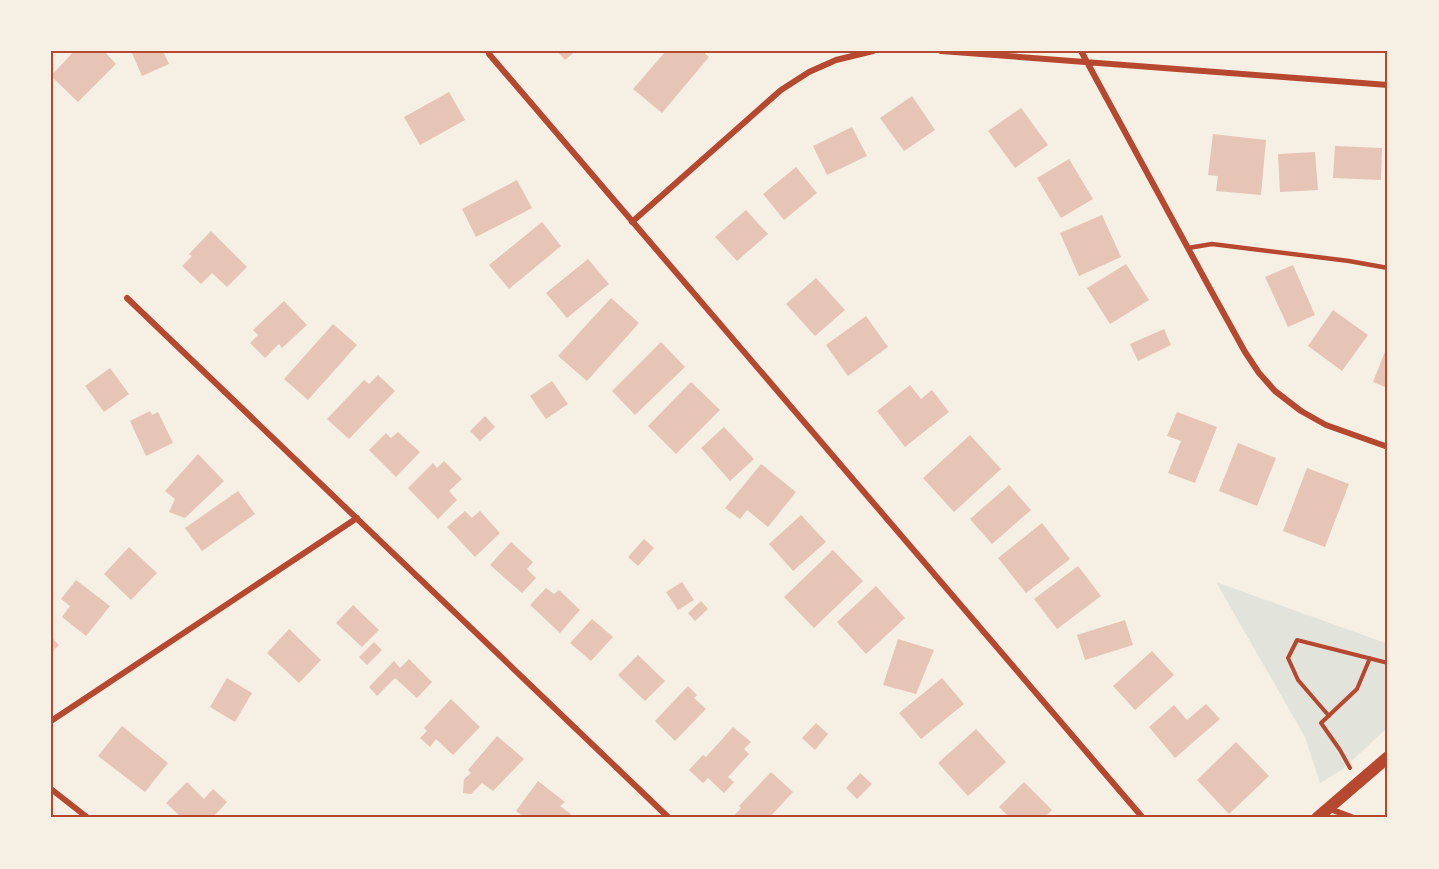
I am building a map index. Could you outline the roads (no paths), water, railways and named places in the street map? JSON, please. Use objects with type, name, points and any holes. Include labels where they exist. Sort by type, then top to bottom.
[{"type":"main road","points":[[1317,818],[1388,758]]},
{"type":"street","points":[[632,222],[781,90],[809,72],[836,60],[873,51]]},
{"type":"street","points":[[941,51],[1388,85]]},
{"type":"street","points":[[1081,51],[1245,352],[1259,373],[1275,391],[1301,411],[1326,425],[1388,447]]},
{"type":"street","points":[[489,54],[1143,818]]},
{"type":"street","points":[[127,298],[669,818]]},
{"type":"street","points":[[51,721],[357,518]]},
{"type":"street","points":[[51,789],[88,818]]},
{"type":"street","points":[[1329,808],[1354,818]]},
{"type":"lane","points":[[1188,248],[1212,244],[1388,268]]}]
